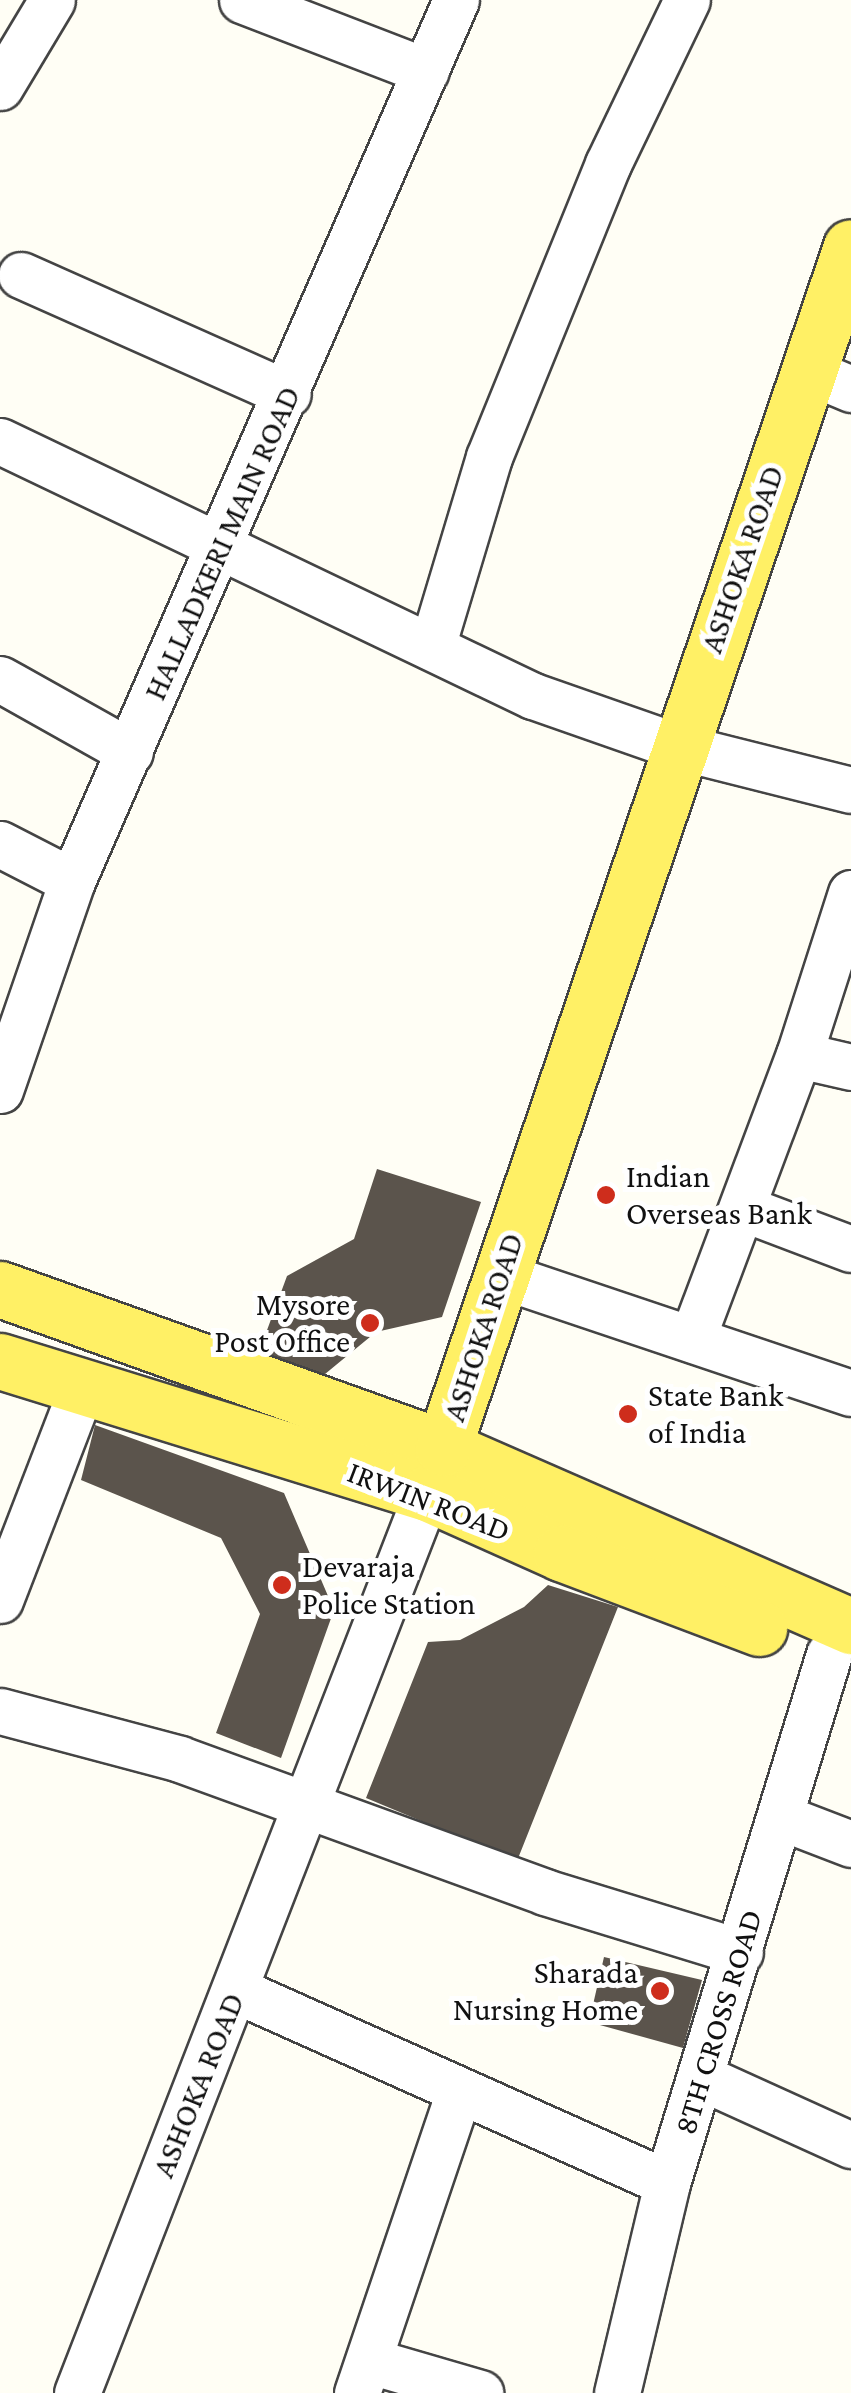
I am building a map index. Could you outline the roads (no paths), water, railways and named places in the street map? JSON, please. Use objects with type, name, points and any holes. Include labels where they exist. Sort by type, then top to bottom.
[{"type":"main road","name":"ASHOKA ROAD","points":[[435,1470],[676,746],[829,380],[851,247]]},
{"type":"main road","name":"IRWIN ROAD","points":[[0,1290],[435,1470],[709,1568],[844,1648]]},
{"type":"main road","name":"IRWIN ROAD","points":[[0,1361],[80,1390],[435,1470],[560,1553],[844,1648]]},
{"type":"street","points":[[0,87],[52,0]]},
{"type":"street","points":[[242,0],[426,71]]},
{"type":"street","name":"HALLADKERI MAIN ROAD","points":[[0,1090],[72,881],[222,547],[456,0]]},
{"type":"street","points":[[432,648],[489,457],[608,164],[687,0]]},
{"type":"street","points":[[21,276],[288,394]]},
{"type":"street","points":[[0,440],[534,696],[676,746],[851,790]]},
{"type":"street","points":[[0,679],[130,752]]},
{"type":"street","points":[[0,844],[72,881]]},
{"type":"street","points":[[692,1339],[745,1209],[851,893]]},
{"type":"street","points":[[799,1055],[851,1067]]},
{"type":"street","points":[[745,1209],[851,1249]]},
{"type":"street","points":[[500,1275],[851,1392]]},
{"type":"street","points":[[0,1600],[80,1390]]},
{"type":"street","name":"ASHOKA ROAD","points":[[77,2393],[310,1803],[435,1470]]},
{"type":"street","name":"8TH CROSS ROAD","points":[[616,2393],[667,2183],[781,1817],[844,1648]]},
{"type":"street","points":[[0,1711],[180,1759],[310,1803],[545,1892],[740,1952]]},
{"type":"street","points":[[781,1817],[851,1844]]},
{"type":"street","points":[[236,1990],[458,2094],[667,2183]]},
{"type":"street","points":[[701,2076],[851,2145]]},
{"type":"street","points":[[458,2094],[364,2377],[480,2393]]},
{"type":"place","name":"Indian Overseas Bank","points":[[606,1195]]},
{"type":"place","name":"Mysore Post Office","points":[[370,1323]]},
{"type":"place","name":"State Bank of India","points":[[628,1414]]},
{"type":"place","name":"Devaraja Police Station","points":[[282,1585]]},
{"type":"place","name":"Sharada Nursing Home","points":[[660,1991]]}]
